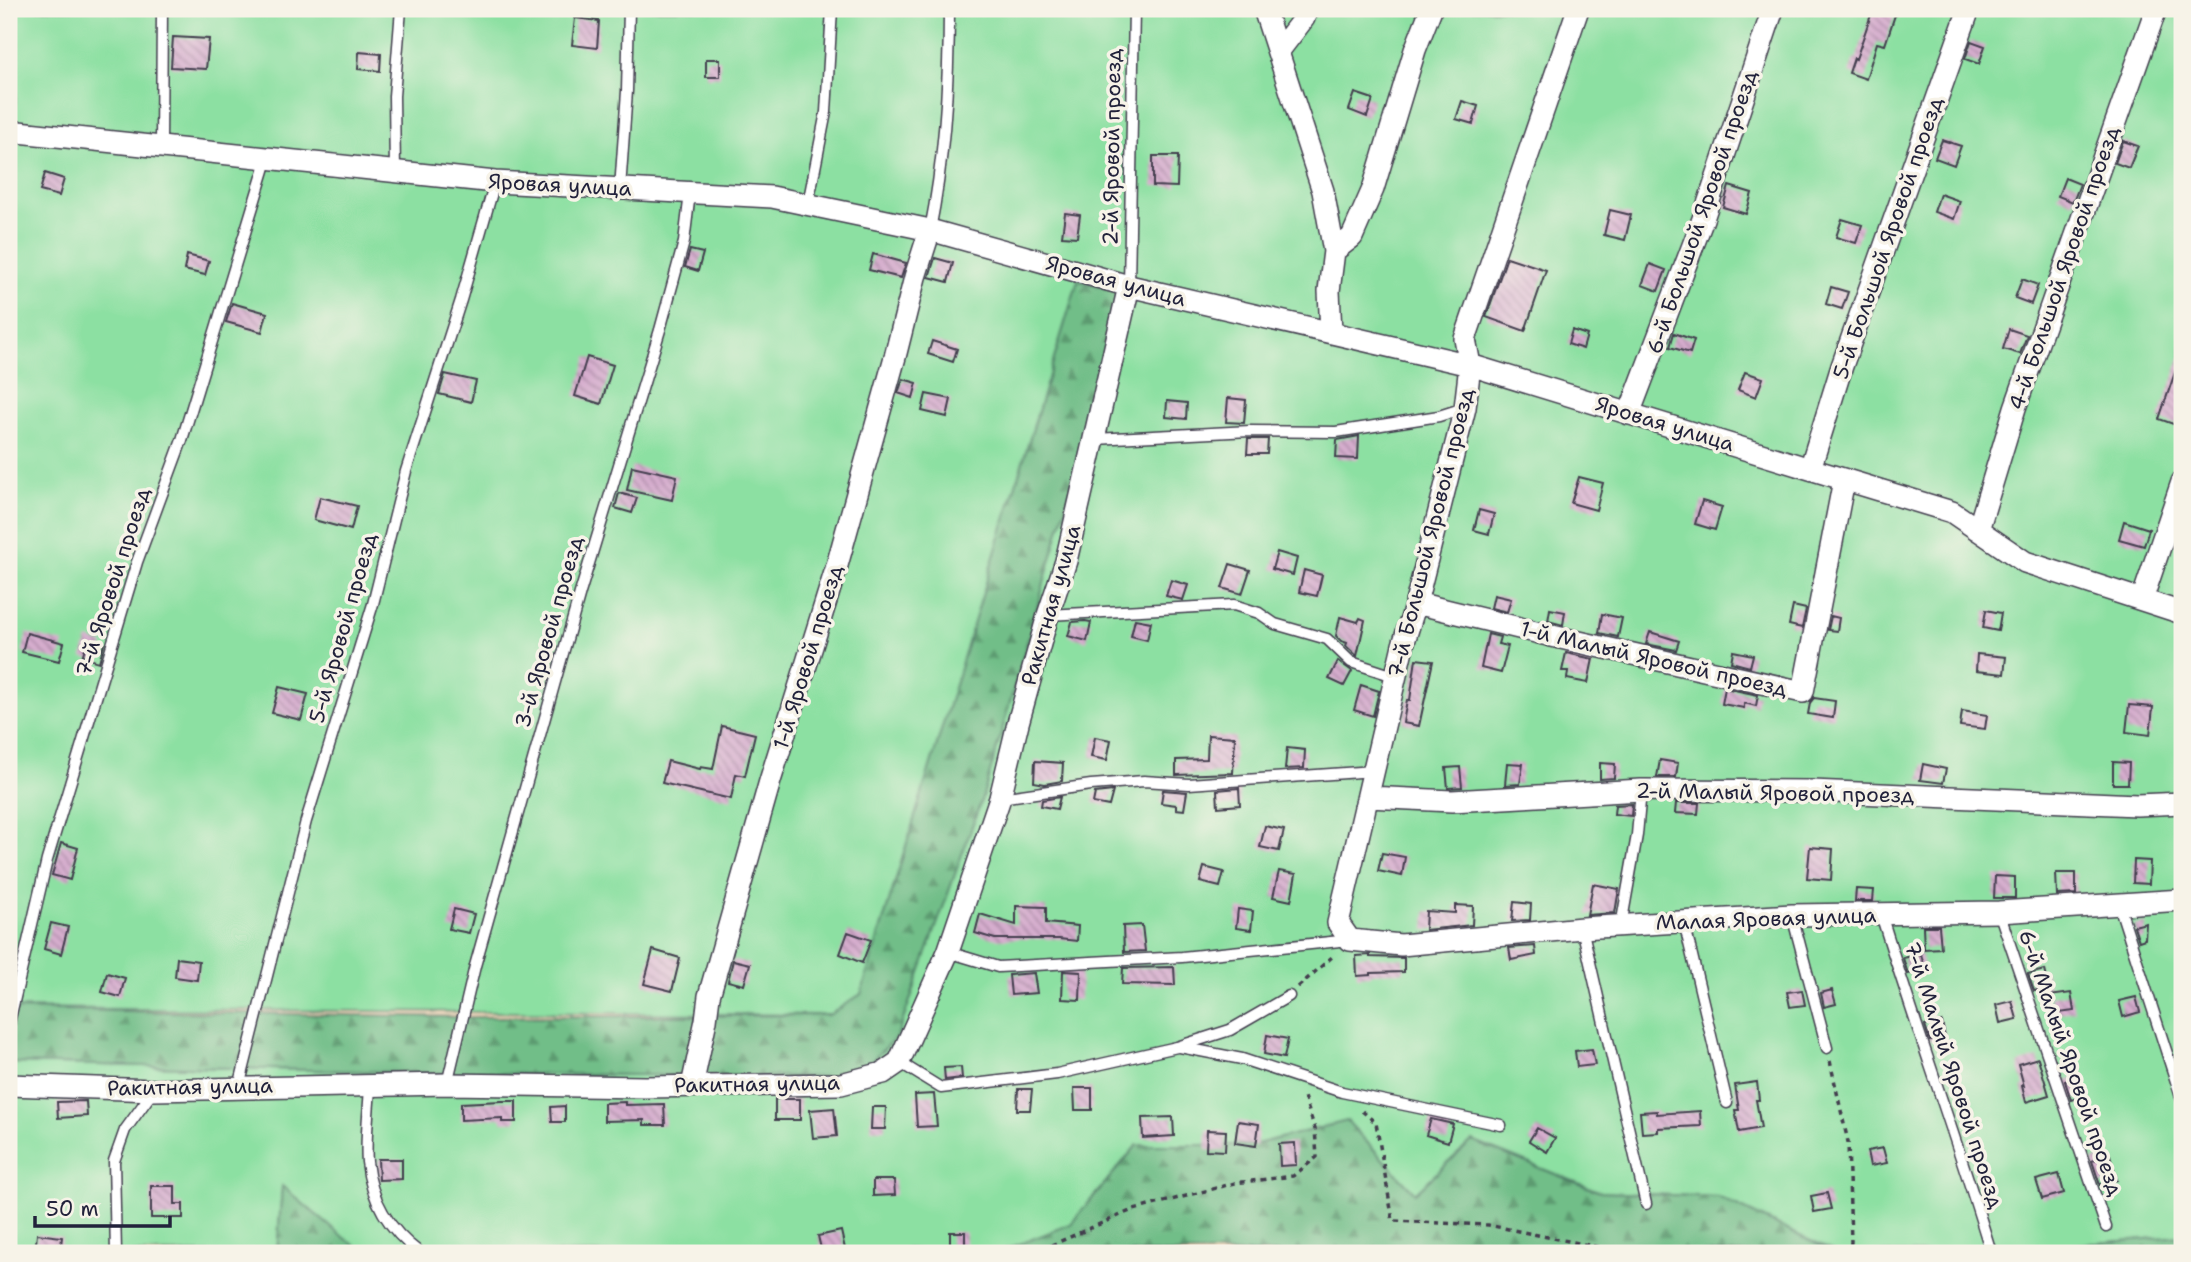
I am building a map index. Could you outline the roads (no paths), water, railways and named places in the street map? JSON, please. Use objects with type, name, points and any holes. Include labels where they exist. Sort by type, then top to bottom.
[{"type":"street","points":[[1264,9],[1323,191],[1334,251],[1329,292],[1331,332]]},
{"type":"street","points":[[1278,52],[1304,18],[1307,9]]},
{"type":"street","points":[[1334,251],[1352,237],[1373,189],[1415,50],[1431,9]]},
{"type":"street","name":"7-й Большой Яровой проезд","points":[[1350,940],[1338,923],[1403,645],[1465,408],[1470,365],[1465,339],[1578,9]]},
{"type":"street","name":"6-й Большой Яровой проезд","points":[[1629,414],[1703,219],[1773,9]]},
{"type":"street","name":"5-й Большой Яровой проезд","points":[[1810,469],[1842,366],[1969,9]]},
{"type":"street","name":"4-й Большой Яровой проезд","points":[[1978,530],[2015,408],[2156,9]]},
{"type":"street","name":"Яровая улица","points":[[9,131],[495,182],[772,197],[930,230],[1129,286],[1470,365],[1952,512],[2025,562],[2182,613]]},
{"type":"street","name":"1-й Яровой проезд","points":[[692,1086],[709,996],[770,781],[836,569],[915,276],[930,230]]},
{"type":"street","name":"Ракитная улица","points":[[9,1085],[154,1090],[447,1084],[841,1084],[883,1073],[900,1062],[948,952],[1000,799],[1018,723],[1066,561],[1129,286]]},
{"type":"street","name":"1-й Малый Яровой проезд","points":[[1416,603],[1803,692],[1844,480]]},
{"type":"street","points":[[2142,600],[2182,482]]},
{"type":"street","name":"2-й Малый Яровой проезд","points":[[1368,797],[1452,801],[1641,790],[1812,791],[2137,805],[2182,803]]},
{"type":"street","name":"Малая Яровая улица","points":[[1350,940],[1401,944],[1582,928],[1791,915],[1999,912],[2182,900]]},
{"type":"lane","points":[[161,146],[162,9]]},
{"type":"lane","points":[[395,172],[394,96],[401,9]]},
{"type":"lane","points":[[620,189],[629,9]]},
{"type":"lane","points":[[808,204],[826,112],[832,9]]},
{"type":"lane","points":[[930,230],[938,192],[949,46],[949,9]]},
{"type":"lane","name":"2-й Яровой проезд","points":[[1129,286],[1134,9]]},
{"type":"lane","name":"7-й Яровой проезд","points":[[9,1023],[47,860],[137,562],[182,440],[268,158]]},
{"type":"lane","name":"5-й Яровой проезд","points":[[239,1087],[306,821],[373,604],[406,471],[461,300],[495,182]]},
{"type":"lane","name":"3-й Яровой проезд","points":[[447,1084],[500,876],[684,242],[690,193]]},
{"type":"lane","points":[[1095,439],[1250,431],[1336,432],[1439,416],[1465,408]]},
{"type":"lane","points":[[1048,615],[1234,605],[1259,613],[1275,624],[1327,639],[1351,662],[1397,677]]},
{"type":"lane","points":[[1000,799],[1091,785],[1144,781],[1189,784],[1374,771]]},
{"type":"lane","points":[[1621,926],[1637,835],[1641,790]]},
{"type":"lane","points":[[2119,905],[2182,1100]]},
{"type":"lane","name":"6-й Малый Яровой проезд","points":[[1999,912],[2106,1227]]},
{"type":"lane","name":"7-й Малый Яровой проезд","points":[[1881,914],[1960,1149],[1990,1249]]},
{"type":"lane","points":[[1791,915],[1828,1048]]},
{"type":"lane","points":[[1684,922],[1727,1103]]},
{"type":"lane","points":[[1582,928],[1646,1204]]},
{"type":"lane","points":[[948,952],[998,967],[1182,957],[1350,940]]},
{"type":"lane","points":[[900,1062],[941,1088],[1057,1074],[1177,1047],[1230,1030],[1289,996]]},
{"type":"lane","points":[[1177,1047],[1242,1059],[1342,1092],[1501,1125]]},
{"type":"lane","points":[[370,1086],[367,1162],[378,1208],[408,1244],[421,1253]]},
{"type":"lane","points":[[116,1253],[114,1161],[125,1130],[154,1090]]}]
